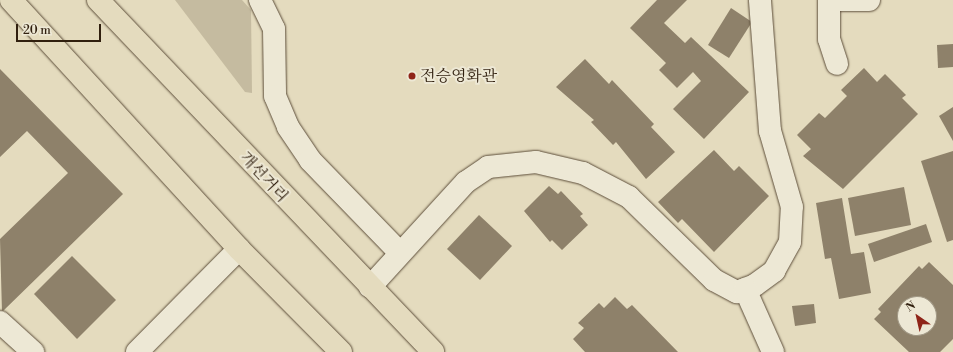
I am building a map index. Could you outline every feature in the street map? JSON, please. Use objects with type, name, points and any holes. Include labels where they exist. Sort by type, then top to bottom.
[{"type":"main road","points":[[11,0],[239,249],[341,352]]},
{"type":"main road","name":"개선거리","points":[[98,0],[370,287],[434,352]]},
{"type":"street","points":[[260,0],[274,29],[276,96],[288,127],[310,160],[398,252]]},
{"type":"street","points":[[370,287],[398,252],[466,182],[488,167],[536,162],[583,173],[629,197],[714,280],[737,292],[745,289],[774,270],[790,242],[792,207],[770,131],[760,0]]},
{"type":"street","points":[[829,0],[829,39],[837,64]]},
{"type":"street","points":[[839,0],[869,0]]},
{"type":"street","points":[[137,352],[239,249]]},
{"type":"street","points":[[745,289],[773,352]]},
{"type":"street","points":[[0,322],[33,352]]},
{"type":"shaded area","points":[[175,0],[242,0],[251,10],[252,93],[245,92]]},
{"type":"building","points":[[657,0],[687,0],[664,23],[685,43],[691,37],[749,92],[704,139],[673,109],[701,81],[693,72],[677,88],[659,70],[666,63],[630,28]]},
{"type":"building","points":[[731,8],[752,22],[729,58],[708,45]]},
{"type":"building","points":[[953,44],[953,67],[938,68],[937,45]]},
{"type":"building","points":[[585,59],[609,84],[612,80],[654,124],[651,127],[675,152],[646,179],[616,142],[613,145],[591,122],[594,120],[556,87]]},
{"type":"building","points":[[864,68],[877,82],[885,74],[906,95],[902,98],[918,114],[843,189],[803,156],[811,149],[797,135],[819,113],[825,118],[847,96],[841,90]]},
{"type":"building","points":[[0,69],[123,194],[2,312],[0,239],[68,173],[27,131],[0,157]]},
{"type":"building","points":[[953,107],[953,141],[939,116]]},
{"type":"building","points":[[714,150],[734,171],[739,166],[769,196],[714,252],[682,219],[678,223],[658,202]]},
{"type":"building","points":[[953,151],[953,240],[947,242],[921,161]]},
{"type":"building","points":[[549,186],[558,194],[561,191],[583,214],[580,216],[588,225],[562,250],[552,240],[550,242],[524,211]]},
{"type":"building","points":[[904,187],[911,225],[855,236],[848,198]]},
{"type":"building","points":[[842,198],[851,254],[864,252],[871,293],[839,299],[831,258],[825,259],[816,203]]},
{"type":"building","points":[[479,215],[512,246],[480,280],[447,249]]},
{"type":"building","points":[[926,224],[932,242],[874,262],[868,244]]},
{"type":"building","points":[[72,256],[116,300],[77,339],[34,294]]},
{"type":"building","points":[[929,262],[953,285],[953,339],[940,352],[909,352],[874,319],[881,312],[878,309],[919,266],[922,269]]},
{"type":"building","points":[[615,297],[627,309],[632,305],[678,352],[585,352],[573,339],[584,328],[578,323],[599,303],[604,308]]},
{"type":"building","points":[[814,304],[816,323],[795,326],[792,306]]},
{"type":"place","name":"전승영화관","points":[[412,76]]}]
